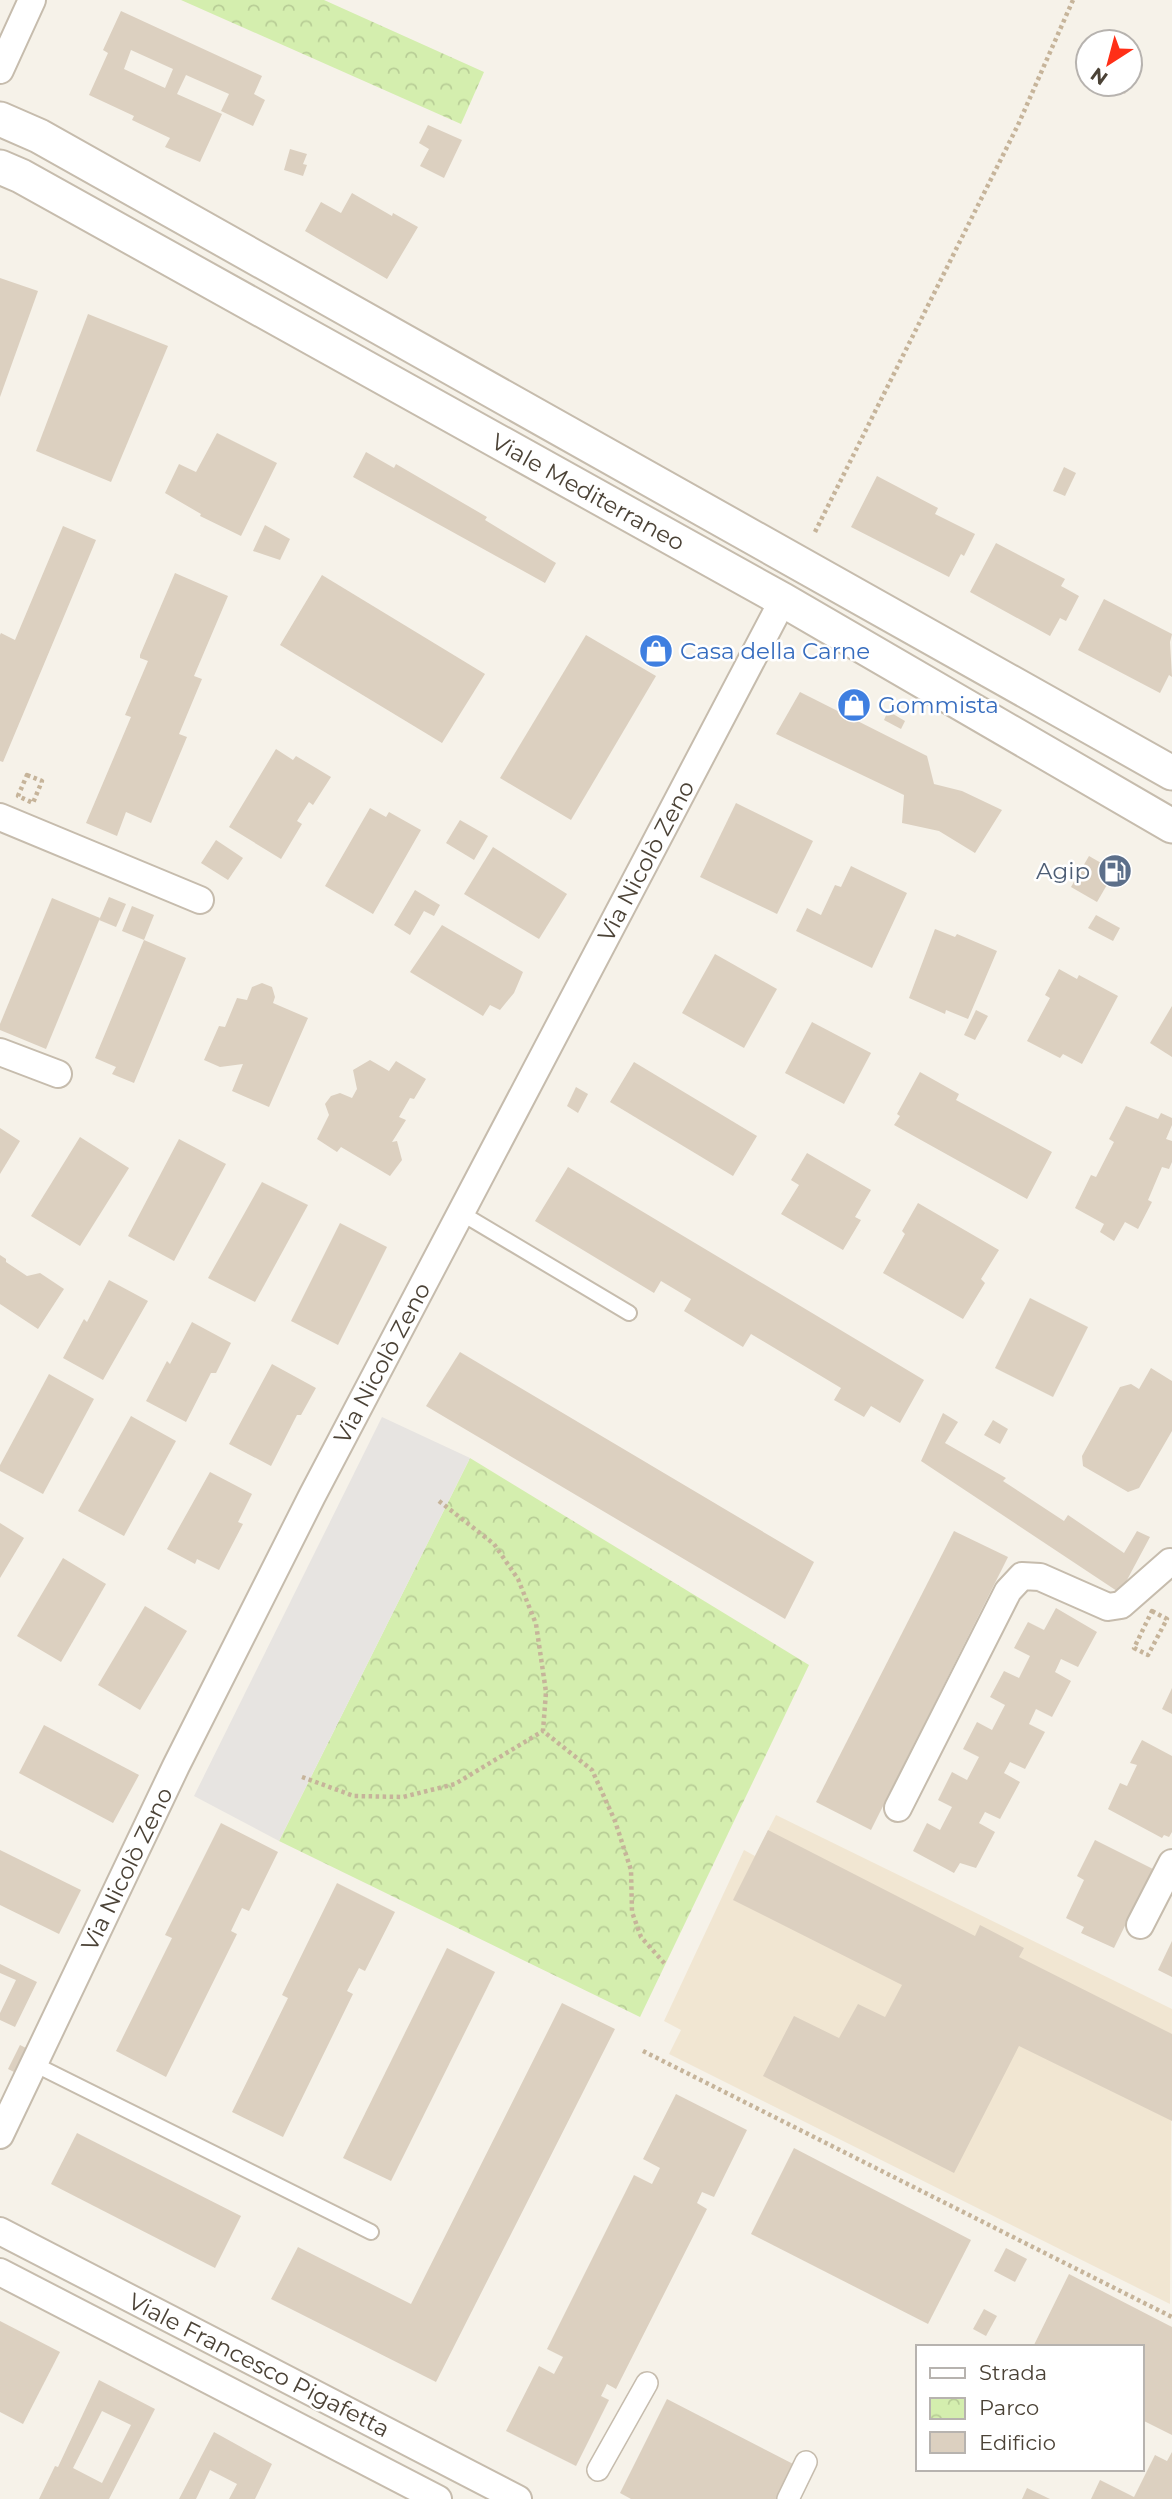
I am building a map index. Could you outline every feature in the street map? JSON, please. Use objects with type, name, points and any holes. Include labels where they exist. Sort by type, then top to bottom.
[{"type":"street","points":[[0,70],[32,0]]},
{"type":"street","name":"Viale Mediterraneo","points":[[0,119],[39,136],[1172,774]]},
{"type":"street","name":"Viale Mediterraneo","points":[[0,167],[783,600],[1172,826]]},
{"type":"street","name":"Via Nicolò Zeno","points":[[0,2135],[176,1766],[357,1407],[783,600]]},
{"type":"street","points":[[0,817],[200,900]]},
{"type":"street","points":[[0,1052],[58,1074]]},
{"type":"street","points":[[898,1808],[1009,1591],[1021,1576],[1040,1577],[1108,1607],[1121,1605],[1171,1561]]},
{"type":"street","points":[[1140,1925],[1172,1863]]},
{"type":"street","name":"Viale Francesco Pigafetta","points":[[0,2231],[518,2499]]},
{"type":"street","name":"Viale Francesco Pigafetta","points":[[0,2272],[436,2498]]},
{"type":"street","points":[[598,2470],[647,2383]]},
{"type":"street","points":[[788,2499],[806,2462]]},
{"type":"street","points":[[436,2498],[450,2464]]},
{"type":"lane","points":[[461,1213],[629,1312]]},
{"type":"lane","points":[[34,2064],[372,2232]]},
{"type":"path","points":[[799,564],[1018,125],[1073,0]]},
{"type":"path","points":[[27,775],[42,781],[33,803],[18,796],[27,775]]},
{"type":"path","points":[[439,1501],[494,1544],[518,1579],[536,1624],[546,1692],[543,1731]]},
{"type":"path","points":[[1152,1611],[1167,1619],[1148,1655],[1134,1648],[1152,1611]]},
{"type":"path","points":[[302,1777],[354,1796],[403,1797],[455,1784],[543,1731]]},
{"type":"path","points":[[543,1731],[592,1770],[615,1821],[631,1870],[632,1912],[641,1937],[665,1964]]},
{"type":"path","points":[[643,2051],[1172,2317]]},
{"type":"shaded area","points":[[382,1417],[470,1458],[279,1841],[194,1796]]},
{"type":"shaded area","points":[[776,1815],[1172,2009],[1170,2304],[669,2054],[681,2030],[664,2021],[744,1850],[755,1856]]},
{"type":"green space","points":[[181,0],[324,0],[484,72],[461,124]]},
{"type":"green space","points":[[470,1458],[809,1665],[640,2017],[279,1841]]},
{"type":"building","points":[[121,11],[262,76],[254,94],[265,100],[253,126],[221,111],[229,94],[186,75],[177,94],[222,114],[200,162],[165,147],[170,138],[132,120],[134,116],[89,95],[108,53],[103,50]],"holes":[[[131,50],[173,69],[165,88],[124,69]]]},
{"type":"building","points":[[428,125],[462,140],[444,178],[420,166],[429,149],[419,143]]},
{"type":"building","points":[[290,149],[307,154],[303,164],[307,165],[303,176],[284,170]]},
{"type":"building","points":[[352,193],[392,216],[393,213],[418,227],[387,279],[305,231],[321,202],[341,213]]},
{"type":"building","points":[[0,278],[38,291],[0,397]]},
{"type":"building","points":[[88,314],[168,346],[111,482],[36,451]]},
{"type":"building","points":[[217,433],[277,463],[241,536],[200,516],[201,514],[165,493],[179,464],[196,472]]},
{"type":"building","points":[[366,452],[394,468],[396,464],[487,517],[485,520],[556,563],[545,583],[353,477]]},
{"type":"building","points":[[1064,467],[1076,473],[1065,496],[1053,491]]},
{"type":"building","points":[[877,476],[938,508],[935,514],[975,534],[949,577],[851,527]]},
{"type":"building","points":[[265,525],[290,539],[280,560],[253,551]]},
{"type":"building","points":[[63,526],[96,540],[3,762],[0,761],[0,635],[1,633],[15,640]]},
{"type":"building","points":[[996,543],[1065,579],[1061,586],[1079,596],[1066,621],[1060,618],[1050,636],[970,592]]},
{"type":"building","points":[[175,573],[228,596],[194,676],[202,679],[179,734],[187,737],[151,823],[126,812],[117,836],[86,823],[131,717],[125,715],[148,661],[140,658],[140,655]]},
{"type":"building","points":[[322,575],[485,674],[442,743],[280,645]]},
{"type":"building","points":[[1104,599],[1172,634],[1172,677],[1169,675],[1160,693],[1078,650]]},
{"type":"building","points":[[586,635],[656,676],[571,820],[500,778]]},
{"type":"building","points":[[800,692],[927,756],[934,784],[962,791],[1002,810],[975,853],[939,831],[902,823],[904,795],[776,734]]},
{"type":"building","points":[[888,711],[905,721],[901,729],[884,720]]},
{"type":"building","points":[[276,749],[293,760],[296,756],[331,777],[313,805],[309,802],[297,821],[302,824],[281,859],[229,827]]},
{"type":"building","points":[[736,803],[813,841],[777,914],[700,877]]},
{"type":"building","points":[[370,808],[386,817],[389,812],[421,830],[373,914],[325,886]]},
{"type":"building","points":[[460,820],[488,836],[474,860],[446,843]]},
{"type":"building","points":[[216,840],[243,858],[228,880],[201,863]]},
{"type":"building","points":[[493,847],[567,894],[539,939],[464,894]]},
{"type":"building","points":[[1089,856],[1115,871],[1097,902],[1071,887]]},
{"type":"building","points":[[851,866],[907,893],[872,968],[796,931],[807,908],[821,915],[835,885],[841,887]]},
{"type":"building","points":[[415,890],[440,905],[434,916],[424,911],[410,935],[394,925]]},
{"type":"building","points":[[109,897],[126,904],[116,927],[99,920]]},
{"type":"building","points":[[52,898],[100,918],[46,1049],[0,1030],[0,1024]]},
{"type":"building","points":[[132,906],[154,915],[144,940],[122,931]]},
{"type":"building","points":[[1096,915],[1120,928],[1113,941],[1088,928]]},
{"type":"building","points":[[442,925],[523,972],[514,993],[500,1010],[490,1005],[483,1016],[410,972]]},
{"type":"building","points":[[935,929],[955,937],[957,934],[997,951],[968,1019],[946,1010],[945,1014],[909,998]]},
{"type":"building","points":[[144,940],[186,958],[134,1083],[112,1074],[116,1067],[95,1058]]},
{"type":"building","points":[[715,954],[777,989],[744,1048],[682,1013]]},
{"type":"building","points":[[1059,969],[1077,979],[1079,975],[1118,996],[1082,1064],[1063,1054],[1060,1058],[1027,1041],[1050,998],[1045,995]]},
{"type":"building","points":[[262,983],[272,987],[275,997],[273,1003],[308,1018],[269,1107],[232,1091],[243,1064],[220,1067],[204,1060],[219,1026],[225,1027],[237,998],[247,1000],[252,987]]},
{"type":"building","points":[[1172,1006],[1172,1057],[1150,1043]]},
{"type":"building","points":[[976,1010],[988,1016],[975,1040],[964,1035]]},
{"type":"building","points":[[812,1022],[871,1053],[844,1104],[785,1073]]},
{"type":"building","points":[[370,1060],[389,1071],[396,1061],[426,1079],[399,1117],[406,1120],[392,1142],[397,1141],[402,1160],[390,1176],[341,1147],[337,1152],[317,1139],[329,1115],[325,1104],[331,1096],[340,1093],[352,1098],[357,1089],[353,1070]]},
{"type":"building","points":[[634,1062],[757,1136],[733,1176],[610,1102]]},
{"type":"building","points":[[920,1072],[959,1094],[956,1100],[1052,1152],[1027,1199],[894,1125],[900,1116],[897,1114]]},
{"type":"building","points":[[576,1087],[588,1094],[578,1113],[567,1106]]},
{"type":"building","points":[[1126,1106],[1158,1119],[1161,1113],[1172,1118],[1166,1139],[1172,1141],[1172,1162],[1169,1169],[1162,1167],[1148,1200],[1152,1202],[1138,1229],[1125,1222],[1114,1241],[1100,1232],[1104,1224],[1075,1208],[1091,1175],[1096,1177],[1114,1142],[1109,1139]]},
{"type":"building","points":[[0,1128],[20,1141],[0,1174]]},
{"type":"building","points":[[80,1137],[129,1168],[80,1246],[31,1216]]},
{"type":"building","points":[[179,1139],[226,1164],[174,1261],[128,1236]]},
{"type":"building","points":[[807,1153],[871,1190],[855,1217],[861,1220],[843,1250],[781,1214],[799,1185],[791,1180]]},
{"type":"building","points":[[568,1167],[924,1380],[900,1423],[871,1406],[864,1417],[834,1400],[841,1388],[751,1334],[743,1347],[684,1311],[691,1299],[661,1281],[654,1293],[535,1221]]},
{"type":"building","points":[[262,1182],[308,1205],[255,1302],[208,1278]]},
{"type":"building","points":[[918,1203],[999,1250],[981,1279],[985,1283],[963,1319],[883,1273],[905,1234],[902,1231]]},
{"type":"building","points":[[340,1223],[387,1247],[338,1345],[291,1321]]},
{"type":"building","points":[[0,1255],[27,1276],[40,1273],[64,1289],[38,1329],[0,1304]]},
{"type":"building","points":[[109,1280],[148,1301],[103,1380],[63,1358],[84,1319],[87,1322]]},
{"type":"building","points":[[1030,1298],[1088,1327],[1053,1397],[995,1368]]},
{"type":"building","points":[[192,1322],[231,1343],[216,1373],[211,1373],[186,1422],[146,1401],[167,1361],[170,1364]]},
{"type":"building","points":[[460,1352],[814,1562],[785,1619],[426,1406]]},
{"type":"building","points":[[272,1364],[316,1388],[301,1415],[297,1415],[271,1466],[229,1444]]},
{"type":"building","points":[[1151,1368],[1172,1381],[1172,1431],[1139,1488],[1128,1492],[1083,1466],[1082,1456],[1120,1387],[1131,1384],[1139,1389]]},
{"type":"building","points":[[49,1374],[94,1399],[43,1494],[0,1471],[0,1465]]},
{"type":"building","points":[[943,1413],[958,1422],[945,1443],[1006,1478],[1003,1481],[1064,1521],[1068,1515],[1124,1553],[1137,1531],[1150,1537],[1120,1593],[921,1461]]},
{"type":"building","points":[[131,1416],[176,1441],[124,1536],[78,1511]]},
{"type":"building","points":[[993,1420],[1008,1429],[1000,1444],[984,1435]]},
{"type":"building","points":[[210,1472],[252,1494],[238,1522],[243,1524],[219,1570],[197,1559],[195,1564],[167,1549]]},
{"type":"building","points":[[0,1523],[24,1538],[0,1578]]},
{"type":"building","points":[[954,1531],[1008,1557],[871,1830],[816,1802]]},
{"type":"building","points":[[63,1558],[106,1584],[61,1662],[17,1636]]},
{"type":"building","points":[[145,1606],[187,1631],[140,1710],[98,1685]]},
{"type":"building","points":[[1056,1608],[1097,1632],[1078,1667],[1061,1659],[1055,1672],[1071,1681],[1052,1717],[1036,1709],[1029,1724],[1045,1732],[1025,1769],[1010,1762],[1004,1773],[1020,1782],[1000,1819],[985,1812],[979,1823],[995,1832],[976,1868],[960,1863],[954,1873],[913,1851],[927,1823],[940,1830],[952,1807],[938,1800],[952,1772],[967,1780],[979,1757],[963,1749],[977,1722],[992,1730],[1005,1705],[990,1697],[1004,1671],[1019,1678],[1030,1656],[1014,1648],[1028,1622],[1044,1630]]},
{"type":"building","points":[[1172,1688],[1172,1714],[1162,1709]]},
{"type":"building","points":[[44,1725],[139,1775],[113,1823],[19,1773]]},
{"type":"building","points":[[1142,1740],[1172,1756],[1172,1832],[1169,1837],[1164,1835],[1162,1838],[1108,1809],[1120,1783],[1127,1786],[1137,1765],[1130,1763]]},
{"type":"building","points":[[221,1823],[278,1852],[249,1911],[242,1908],[231,1931],[237,1934],[166,2077],[116,2051],[172,1938],[165,1935]]},
{"type":"building","points":[[768,1830],[975,1936],[980,1925],[1024,1948],[1019,1957],[1172,2034],[1172,2121],[1019,2046],[954,2173],[763,2076],[794,2016],[839,2038],[858,2004],[885,2017],[902,1985],[733,1900]]},
{"type":"building","points":[[1095,1840],[1153,1869],[1114,1948],[1081,1933],[1084,1927],[1066,1918],[1084,1880],[1077,1876]]},
{"type":"building","points":[[0,1850],[81,1890],[59,1934],[0,1905]]},
{"type":"building","points":[[337,1883],[395,1912],[365,1971],[359,1968],[347,1991],[353,1994],[283,2137],[232,2112],[288,1998],[282,1995]]},
{"type":"building","points":[[1172,1941],[1172,1977],[1158,1970]]},
{"type":"building","points":[[447,1948],[495,1972],[391,2181],[343,2158]]},
{"type":"building","points":[[0,1964],[37,1982],[15,2027],[0,2020],[0,2013],[16,1980],[0,1973]]},
{"type":"building","points":[[562,2003],[615,2029],[436,2382],[271,2299],[298,2247],[411,2304]]},
{"type":"building","points":[[20,2045],[26,2048],[14,2072],[8,2069]]},
{"type":"building","points":[[676,2094],[747,2130],[714,2197],[702,2192],[697,2203],[707,2209],[616,2389],[607,2384],[601,2396],[609,2400],[576,2466],[506,2431],[539,2366],[554,2374],[563,2357],[547,2349],[634,2175],[652,2184],[660,2168],[643,2159]]},
{"type":"building","points":[[77,2133],[241,2216],[215,2268],[51,2184]]},
{"type":"building","points":[[794,2148],[971,2240],[928,2324],[751,2234]]},
{"type":"building","points":[[1006,2248],[1027,2259],[1015,2282],[994,2271]]},
{"type":"building","points":[[1069,2274],[1172,2327],[1172,2435],[1144,2421],[1144,2345],[1034,2345]]},
{"type":"building","points":[[984,2309],[997,2316],[986,2336],[973,2329]]},
{"type":"building","points":[[0,2321],[60,2352],[23,2424],[0,2412]]},
{"type":"building","points":[[99,2380],[155,2409],[109,2499],[39,2499],[55,2466],[58,2467]],"holes":[[[102,2411],[131,2425],[102,2483],[73,2468]]]},
{"type":"building","points":[[667,2399],[801,2468],[783,2487],[777,2499],[631,2499],[620,2493]]},
{"type":"building","points":[[214,2432],[272,2464],[255,2499],[229,2499],[237,2484],[210,2470],[196,2499],[179,2499]]},
{"type":"building","points":[[1172,2452],[1172,2499],[1091,2499],[1100,2480],[1134,2497],[1155,2455],[1167,2461]]},
{"type":"building","points":[[1027,2488],[1050,2499],[1022,2499]]},
{"type":"place","name":"Casa della Carne","points":[[656,651]]},
{"type":"place","name":"Gommista","points":[[854,705]]},
{"type":"place","name":"Agip","points":[[1115,871]]}]
